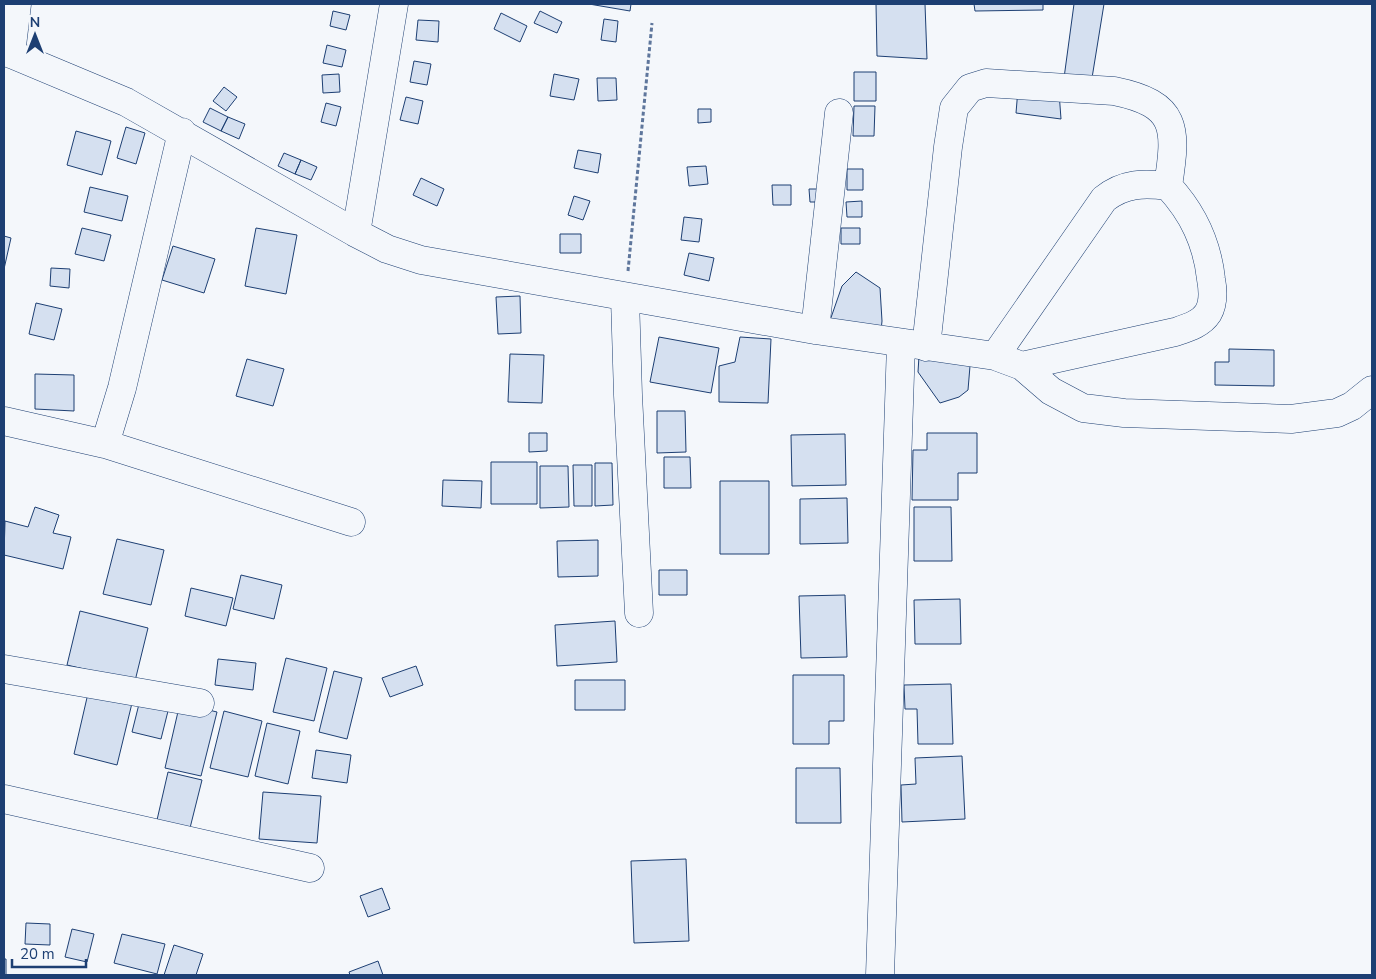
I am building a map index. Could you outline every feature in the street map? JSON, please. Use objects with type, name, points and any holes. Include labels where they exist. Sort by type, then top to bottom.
[{"type":"street","points":[[17,4],[7,53],[126,102],[182,132],[356,233],[387,249],[420,260],[625,298],[814,330],[914,346],[994,356],[1022,366],[1051,391],[1084,408],[1124,413],[1291,419],[1337,413],[1352,406],[1372,390]]},
{"type":"street","points":[[356,233],[394,4]]},
{"type":"street","points":[[880,975],[914,346],[954,108],[970,88],[986,83],[1104,90],[1134,95],[1150,102],[1164,113],[1171,125],[1173,155],[1168,186]]},
{"type":"street","points":[[814,330],[839,114]]},
{"type":"street","points":[[105,444],[122,388],[182,132]]},
{"type":"street","points":[[994,356],[1104,199],[1122,187],[1150,184],[1168,186],[1181,200],[1197,226],[1206,247],[1213,291],[1208,312],[1196,323],[1175,332],[1022,366]]},
{"type":"street","points":[[625,298],[628,395],[640,613]]},
{"type":"street","points":[[4,421],[105,444],[351,522]]},
{"type":"street","points":[[4,669],[200,703]]},
{"type":"street","points":[[4,799],[310,868]]},
{"type":"path","points":[[625,298],[652,23]]},
{"type":"building","points":[[589,4],[631,4],[630,11]]},
{"type":"building","points":[[876,4],[925,4],[927,59],[877,56]]},
{"type":"building","points":[[974,4],[1043,4],[1043,10],[975,11]]},
{"type":"building","points":[[1074,4],[1104,4],[1092,78],[1064,78]]},
{"type":"building","points":[[333,11],[350,15],[346,30],[330,26]]},
{"type":"building","points":[[540,11],[562,22],[557,33],[534,23]]},
{"type":"building","points":[[501,13],[527,26],[520,42],[494,29]]},
{"type":"building","points":[[604,19],[618,21],[616,42],[601,40]]},
{"type":"building","points":[[418,20],[439,21],[438,42],[416,40]]},
{"type":"building","points":[[327,45],[346,50],[342,67],[323,63]]},
{"type":"building","points":[[414,61],[431,64],[427,85],[410,82]]},
{"type":"building","points":[[854,72],[876,72],[876,101],[854,101]]},
{"type":"building","points":[[339,74],[340,92],[323,93],[322,75]]},
{"type":"building","points":[[554,74],[579,79],[574,100],[550,96]]},
{"type":"building","points":[[597,78],[616,78],[617,100],[598,101]]},
{"type":"building","points":[[224,87],[237,97],[226,111],[213,101]]},
{"type":"building","points":[[1018,89],[1059,92],[1061,119],[1016,113]]},
{"type":"building","points":[[406,97],[423,101],[418,124],[400,120]]},
{"type":"building","points":[[326,103],[341,107],[336,126],[321,122]]},
{"type":"building","points":[[854,106],[875,106],[874,136],[853,136]]},
{"type":"building","points":[[210,108],[228,117],[221,131],[203,122]]},
{"type":"building","points":[[698,109],[711,109],[711,122],[698,123]]},
{"type":"building","points":[[228,117],[245,124],[239,139],[221,131]]},
{"type":"building","points":[[126,127],[145,133],[136,164],[117,158]]},
{"type":"building","points":[[76,131],[111,141],[102,175],[67,165]]},
{"type":"building","points":[[578,150],[601,154],[598,173],[574,168]]},
{"type":"building","points":[[284,153],[301,160],[295,174],[278,166]]},
{"type":"building","points":[[301,160],[317,167],[311,180],[295,174]]},
{"type":"building","points":[[706,166],[708,184],[689,186],[687,167]]},
{"type":"building","points":[[847,169],[863,169],[863,190],[847,190]]},
{"type":"building","points":[[421,178],[444,189],[437,206],[413,195]]},
{"type":"building","points":[[772,185],[791,185],[791,205],[773,205]]},
{"type":"building","points":[[90,187],[128,196],[122,221],[84,212]]},
{"type":"building","points":[[809,189],[820,189],[820,202],[810,202]]},
{"type":"building","points":[[574,196],[590,201],[583,220],[568,215]]},
{"type":"building","points":[[862,201],[862,217],[847,217],[846,202]]},
{"type":"building","points":[[684,217],[702,219],[699,242],[681,240]]},
{"type":"building","points":[[82,228],[111,235],[104,261],[75,254]]},
{"type":"building","points":[[256,228],[297,235],[286,294],[245,286]]},
{"type":"building","points":[[841,228],[860,228],[860,244],[841,244]]},
{"type":"building","points":[[560,234],[581,234],[581,253],[560,253]]},
{"type":"building","points":[[4,236],[11,238],[4,269]]},
{"type":"building","points":[[173,246],[215,259],[204,293],[162,280]]},
{"type":"building","points":[[689,253],[714,258],[709,281],[684,275]]},
{"type":"building","points":[[51,268],[70,269],[69,288],[50,286]]},
{"type":"building","points":[[856,272],[880,288],[882,321],[880,341],[826,332],[842,286]]},
{"type":"building","points":[[520,296],[521,333],[498,334],[496,297]]},
{"type":"building","points":[[36,303],[62,309],[54,340],[29,334]]},
{"type":"building","points":[[659,337],[719,348],[711,393],[650,382]]},
{"type":"building","points":[[740,337],[771,339],[768,403],[719,402],[719,366],[735,362]]},
{"type":"building","points":[[1229,349],[1274,350],[1274,386],[1215,385],[1215,362],[1229,362]]},
{"type":"building","points":[[510,354],[544,355],[542,403],[508,402]]},
{"type":"building","points":[[919,356],[970,366],[968,390],[959,397],[940,403],[918,372]]},
{"type":"building","points":[[247,359],[284,369],[273,406],[236,396]]},
{"type":"building","points":[[35,374],[74,375],[74,411],[35,409]]},
{"type":"building","points":[[657,411],[685,411],[686,452],[657,453]]},
{"type":"building","points":[[529,433],[547,433],[547,451],[529,452]]},
{"type":"building","points":[[927,433],[977,433],[977,473],[958,473],[958,500],[912,500],[913,450],[927,450]]},
{"type":"building","points":[[845,434],[846,485],[792,486],[791,435]]},
{"type":"building","points":[[664,457],[690,457],[691,488],[664,488]]},
{"type":"building","points":[[491,462],[537,462],[537,504],[491,504]]},
{"type":"building","points":[[595,463],[612,463],[613,505],[595,506]]},
{"type":"building","points":[[573,465],[592,465],[592,506],[574,506]]},
{"type":"building","points":[[540,466],[568,466],[569,507],[540,508]]},
{"type":"building","points":[[443,480],[482,481],[481,508],[442,506]]},
{"type":"building","points":[[720,481],[769,481],[769,554],[720,554]]},
{"type":"building","points":[[847,498],[848,543],[800,544],[800,499]]},
{"type":"building","points":[[35,507],[59,515],[53,533],[71,537],[63,569],[4,555],[5,521],[28,527]]},
{"type":"building","points":[[914,507],[951,507],[952,561],[914,561]]},
{"type":"building","points":[[117,539],[164,550],[151,605],[103,594]]},
{"type":"building","points":[[598,540],[598,576],[558,577],[557,541]]},
{"type":"building","points":[[659,570],[687,570],[687,595],[659,595]]},
{"type":"building","points":[[241,575],[282,585],[274,619],[233,609]]},
{"type":"building","points":[[191,588],[233,598],[226,626],[185,616]]},
{"type":"building","points":[[845,595],[847,657],[801,658],[799,596]]},
{"type":"building","points":[[960,599],[961,644],[915,644],[914,600]]},
{"type":"building","points":[[80,611],[148,628],[135,681],[67,665]]},
{"type":"building","points":[[615,621],[617,662],[557,666],[555,625]]},
{"type":"building","points":[[286,658],[327,668],[314,721],[273,712]]},
{"type":"building","points":[[218,659],[256,663],[253,690],[215,685]]},
{"type":"building","points":[[416,666],[423,685],[390,697],[382,678]]},
{"type":"building","points":[[334,671],[362,678],[347,739],[319,732]]},
{"type":"building","points":[[793,675],[844,675],[844,721],[829,721],[829,744],[793,744]]},
{"type":"building","points":[[575,680],[625,680],[625,710],[575,710]]},
{"type":"building","points":[[951,684],[953,744],[918,744],[917,709],[905,709],[904,685]]},
{"type":"building","points":[[89,689],[133,699],[117,765],[74,754]]},
{"type":"building","points":[[140,700],[169,707],[161,739],[132,732]]},
{"type":"building","points":[[180,703],[217,712],[201,776],[165,768]]},
{"type":"building","points":[[224,711],[262,721],[248,777],[210,768]]},
{"type":"building","points":[[267,723],[300,731],[288,784],[255,776]]},
{"type":"building","points":[[316,750],[351,755],[347,783],[312,778]]},
{"type":"building","points":[[962,756],[965,819],[902,822],[901,785],[916,784],[915,758]]},
{"type":"building","points":[[796,768],[840,768],[841,823],[796,823]]},
{"type":"building","points":[[168,772],[202,780],[190,828],[157,820]]},
{"type":"building","points":[[263,792],[321,796],[317,843],[259,839]]},
{"type":"building","points":[[686,859],[689,941],[634,943],[631,861]]},
{"type":"building","points":[[382,888],[390,909],[368,917],[360,896]]},
{"type":"building","points":[[26,923],[50,924],[50,945],[25,944]]},
{"type":"building","points":[[72,929],[94,934],[87,962],[65,957]]},
{"type":"building","points":[[122,934],[165,944],[157,974],[114,963]]},
{"type":"building","points":[[174,945],[203,954],[196,975],[164,975]]},
{"type":"building","points":[[4,959],[6,959],[6,975],[4,975]]},
{"type":"building","points":[[378,961],[383,975],[350,975],[349,972]]}]
